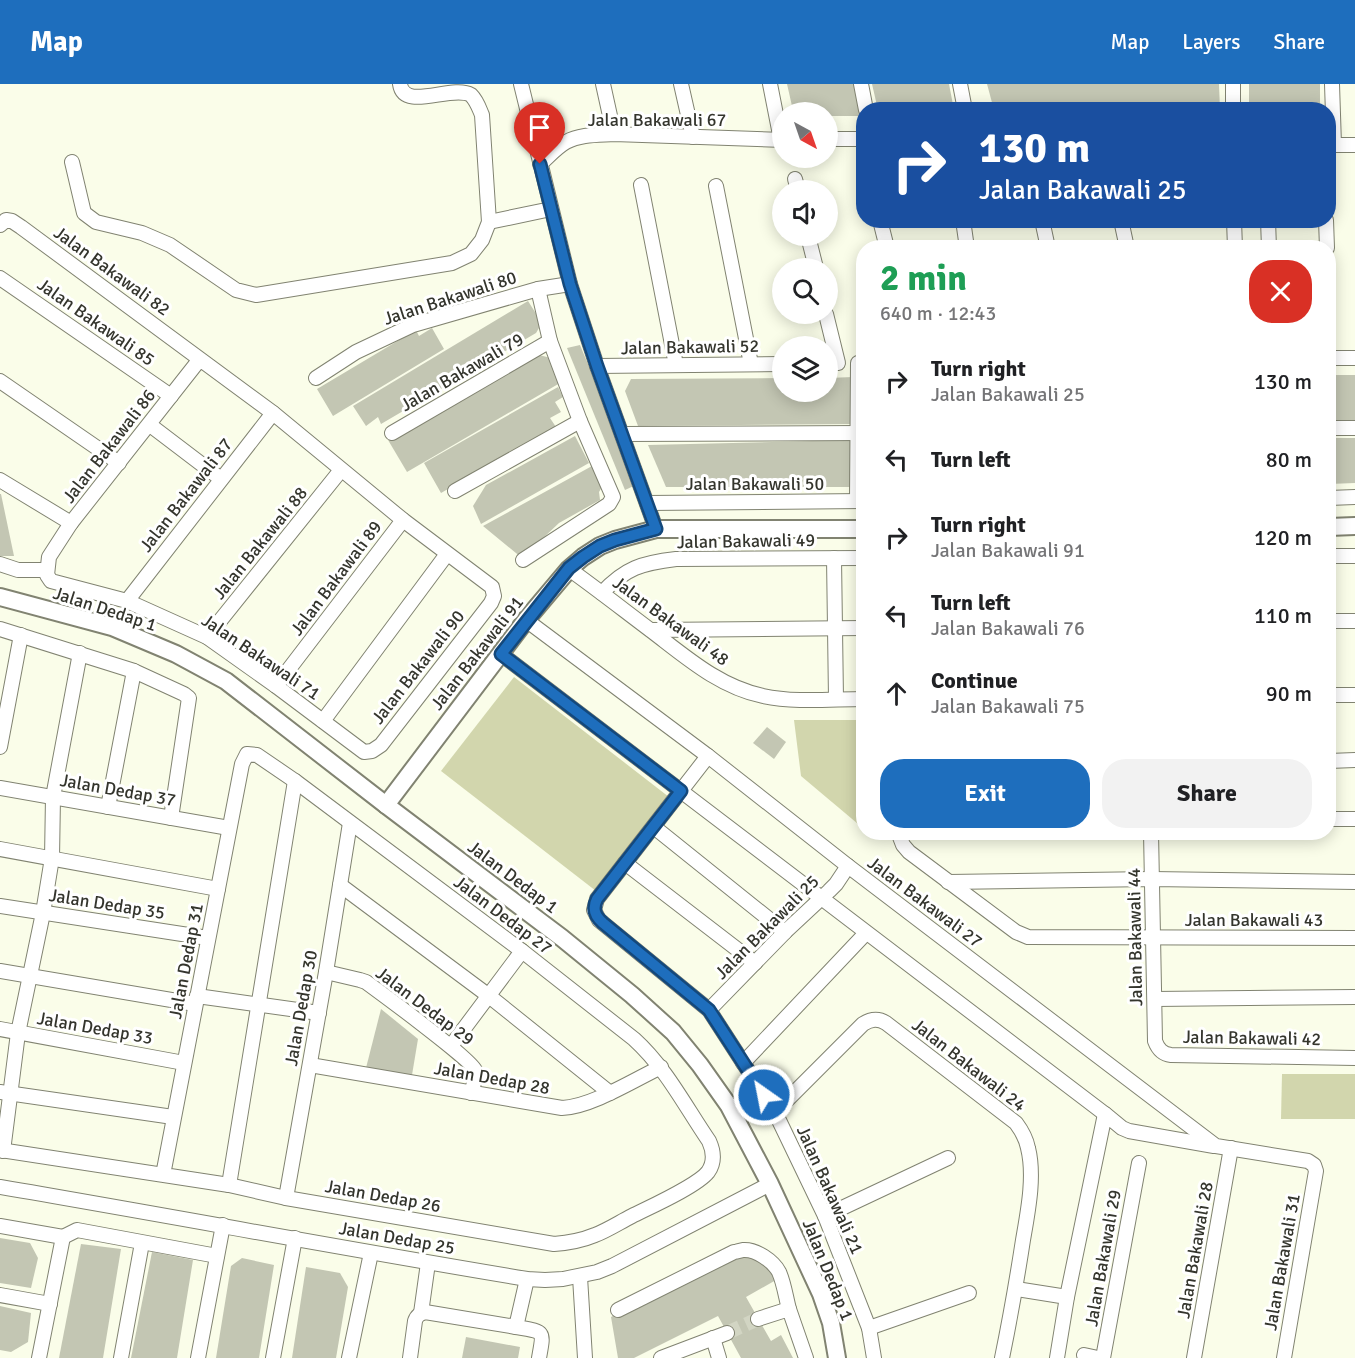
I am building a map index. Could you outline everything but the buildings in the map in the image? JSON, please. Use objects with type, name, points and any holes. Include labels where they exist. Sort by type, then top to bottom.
[{"type":"main road","points":[[1336,527],[1355,526]]},
{"type":"main road","name":"Jalan Bakawali 91","points":[[386,805],[526,620],[569,568],[600,546],[656,529],[856,529]]},
{"type":"main road","name":"Jalan Dedap 1","points":[[0,597],[112,627],[176,654],[226,681],[562,938],[673,1032],[729,1106],[770,1185],[821,1294],[831,1323],[837,1358]]},
{"type":"street","points":[[72,162],[84,213],[96,222],[142,233],[170,245],[236,291],[256,295],[452,264],[471,254],[482,240],[489,222],[482,115],[477,103],[469,93],[456,89],[415,96],[405,95],[400,84]]},
{"type":"street","points":[[521,84],[570,284],[656,529]]},
{"type":"street","points":[[603,84],[614,134]]},
{"type":"street","points":[[681,84],[693,137]]},
{"type":"street","points":[[770,84],[774,102]]},
{"type":"street","points":[[861,84],[865,102]]},
{"type":"street","points":[[960,84],[963,102]]},
{"type":"street","points":[[1233,84],[1233,102]]},
{"type":"street","points":[[1332,84],[1332,102]]},
{"type":"street","name":"Jalan Bakawali 67","points":[[540,164],[566,142],[575,138],[614,134],[772,140]]},
{"type":"street","points":[[838,139],[856,139]]},
{"type":"street","points":[[1336,145],[1355,145]]},
{"type":"street","points":[[641,185],[676,365]]},
{"type":"street","points":[[716,186],[751,364]]},
{"type":"street","points":[[489,222],[551,209]]},
{"type":"street","name":"Jalan Bakawali 82","points":[[0,225],[6,220],[21,227],[200,359]]},
{"type":"street","name":"Jalan Bakawali 85","points":[[0,278],[171,396]]},
{"type":"street","name":"Jalan Bakawali 80","points":[[316,378],[356,352],[413,326],[538,289],[570,284]]},
{"type":"street","points":[[523,560],[612,501],[612,493],[580,421],[550,341],[538,289]]},
{"type":"street","name":"Jalan Bakawali 79","points":[[392,433],[550,341]]},
{"type":"street","points":[[1336,358],[1355,358]]},
{"type":"street","points":[[200,359],[273,413],[447,554],[323,722]]},
{"type":"street","name":"Jalan Bakawali 86","points":[[48,564],[71,523],[200,359]]},
{"type":"street","points":[[838,363],[856,363]]},
{"type":"street","name":"Jalan Bakawali 52","points":[[597,366],[772,364]]},
{"type":"street","points":[[0,381],[119,464]]},
{"type":"street","name":"Jalan Bakawali 87","points":[[127,601],[273,413]]},
{"type":"street","points":[[455,491],[580,421]]},
{"type":"street","points":[[150,425],[220,479]]},
{"type":"street","points":[[1336,428],[1355,428]]},
{"type":"street","points":[[622,434],[856,433]]},
{"type":"street","name":"Jalan Bakawali 88","points":[[207,637],[341,470]]},
{"type":"street","points":[[0,480],[71,523]]},
{"type":"street","points":[[1336,498],[1355,497]]},
{"type":"street","name":"Jalan Bakawali 50","points":[[647,503],[856,501]]},
{"type":"street","name":"Jalan Bakawali 89","points":[[276,686],[403,520]]},
{"type":"street","name":"Jalan Bakawali 90","points":[[364,752],[372,751],[381,745],[491,603],[494,596],[492,587],[447,554]]},
{"type":"street","points":[[1336,556],[1355,555]]},
{"type":"street","points":[[834,558],[836,699]]},
{"type":"street","name":"Jalan Bakawali 49","points":[[602,592],[621,575],[649,562],[675,559],[856,558]]},
{"type":"street","points":[[0,564],[18,570],[48,564]]},
{"type":"street","name":"Jalan Bakawali 71","points":[[48,564],[47,575],[51,581],[127,601],[207,637],[364,752]]},
{"type":"street","name":"Jalan Bakawali 48","points":[[569,568],[695,665],[723,682],[763,696],[786,699],[856,699]]},
{"type":"street","name":"Jalan Bakawali 27","points":[[526,620],[708,756],[848,866],[1216,1146],[1308,1161],[1314,1165],[1316,1172]]},
{"type":"street","points":[[1336,621],[1355,621]]},
{"type":"street","points":[[651,630],[856,628]]},
{"type":"street","points":[[0,629],[134,671],[189,698],[171,818]]},
{"type":"street","points":[[0,747],[21,635]]},
{"type":"street","points":[[1,1150],[5,1093],[43,913],[52,858],[53,797],[80,653]]},
{"type":"street","points":[[501,654],[1124,1130],[1216,1146]]},
{"type":"street","points":[[108,807],[134,671]]},
{"type":"street","points":[[1336,695],[1355,695]]},
{"type":"street","name":"Jalan Dedap 27","points":[[247,754],[257,755],[295,781],[620,1026],[661,1067],[707,1138]]},
{"type":"street","name":"Jalan Dedap 31","points":[[163,1175],[229,828],[242,764],[247,754]]},
{"type":"street","points":[[708,756],[625,863],[755,963]]},
{"type":"street","points":[[1336,761],[1355,760]]},
{"type":"street","points":[[229,1185],[295,781]]},
{"type":"street","name":"Jalan Dedap 37","points":[[0,788],[229,828]]},
{"type":"street","points":[[1336,819],[1355,819]]},
{"type":"street","name":"Jalan Dedap 30","points":[[286,1198],[350,823]]},
{"type":"street","points":[[654,827],[785,932]]},
{"type":"street","name":"Jalan Bakawali 43","points":[[901,840],[906,849],[948,882],[1016,932],[1028,938],[1355,938]]},
{"type":"street","name":"Jalan Bakawali 44","points":[[1151,840],[1155,1041]]},
{"type":"street","points":[[0,849],[218,890]]},
{"type":"street","name":"Jalan Bakawali 21","points":[[625,863],[594,904],[596,915],[709,1010],[775,1112],[825,1216],[869,1328],[874,1358]]},
{"type":"street","name":"Jalan Bakawali 25","points":[[709,1010],[785,932],[836,884],[848,866]]},
{"type":"street","points":[[948,882],[1152,879],[1355,882]]},
{"type":"street","points":[[340,885],[489,996],[610,1093]]},
{"type":"street","name":"Jalan Dedap 35","points":[[0,906],[208,938]]},
{"type":"street","points":[[743,1063],[867,933]]},
{"type":"street","points":[[451,1046],[522,951]]},
{"type":"street","points":[[0,971],[196,1000],[319,1013]]},
{"type":"street","name":"Jalan Dedap 29","points":[[326,972],[366,982],[451,1046],[471,1063],[475,1070],[471,1093]]},
{"type":"street","points":[[1155,999],[1355,997]]},
{"type":"street","name":"Jalan Bakawali 24","points":[[775,1112],[863,1024],[872,1020],[882,1020],[1016,1123],[1023,1132],[1029,1149],[1030,1194],[1016,1289],[1002,1358]]},
{"type":"street","name":"Jalan Dedap 33","points":[[0,1029],[184,1063]]},
{"type":"street","name":"Jalan Bakawali 42","points":[[1155,1041],[1161,1051],[1171,1055],[1355,1058]]},
{"type":"street","name":"Jalan Dedap 28","points":[[310,1065],[562,1108],[578,1106],[610,1093],[661,1067]]},
{"type":"street","points":[[5,1093],[173,1117]]},
{"type":"street","points":[[1057,1358],[1105,1114]]},
{"type":"street","name":"Jalan Dedap 26","points":[[1,1150],[229,1185],[286,1198],[561,1243],[595,1235],[700,1180],[707,1174],[713,1158],[713,1149],[707,1138]]},
{"type":"street","name":"Jalan Bakawali 28","points":[[1194,1358],[1231,1148]]},
{"type":"street","points":[[825,1216],[948,1158]]},
{"type":"street","name":"Jalan Bakawali 29","points":[[1103,1358],[1139,1163]]},
{"type":"street","name":"Jalan Bakawali 31","points":[[1284,1358],[1316,1172]]},
{"type":"street","name":"Jalan Dedap 25","points":[[0,1187],[428,1263],[545,1280],[580,1277],[612,1266],[770,1185]]},
{"type":"street","points":[[198,1358],[223,1225]]},
{"type":"street","points":[[0,1226],[63,1237],[77,1230],[217,1256]]},
{"type":"street","points":[[39,1358],[63,1237]]},
{"type":"street","points":[[273,1358],[295,1238]]},
{"type":"street","points":[[121,1358],[142,1243]]},
{"type":"street","points":[[618,1310],[734,1252],[750,1250],[761,1255],[777,1269],[806,1358]]},
{"type":"street","points":[[349,1358],[371,1253]]},
{"type":"street","points":[[421,1313],[428,1263]]},
{"type":"street","points":[[580,1277],[585,1358]]},
{"type":"street","points":[[516,1327],[527,1279]]},
{"type":"street","points":[[1016,1289],[1067,1298]]},
{"type":"street","points":[[869,1328],[969,1293]]},
{"type":"street","points":[[0,1295],[50,1304]]},
{"type":"street","points":[[758,1319],[789,1310]]},
{"type":"street","points":[[410,1358],[415,1321],[417,1316],[425,1312],[536,1330],[542,1336],[539,1358]]},
{"type":"street","points":[[661,1358],[727,1332]]},
{"type":"street","points":[[713,1338],[718,1358]]},
{"type":"street","points":[[1083,1355],[1098,1358]]},
{"type":"green space","points":[[514,677],[669,797],[596,891],[441,771]]},
{"type":"green space","points":[[794,720],[856,720],[856,822],[801,776]]},
{"type":"green space","points":[[1282,1074],[1355,1074],[1355,1119],[1281,1119]]},
{"type":"tunnel","points":[[727,1333],[758,1319]]},
{"type":"route","points":[[540,164],[570,284],[656,529],[600,546],[569,568],[501,654],[681,791],[597,899],[594,910],[599,920],[709,1010],[764,1095]]}]
